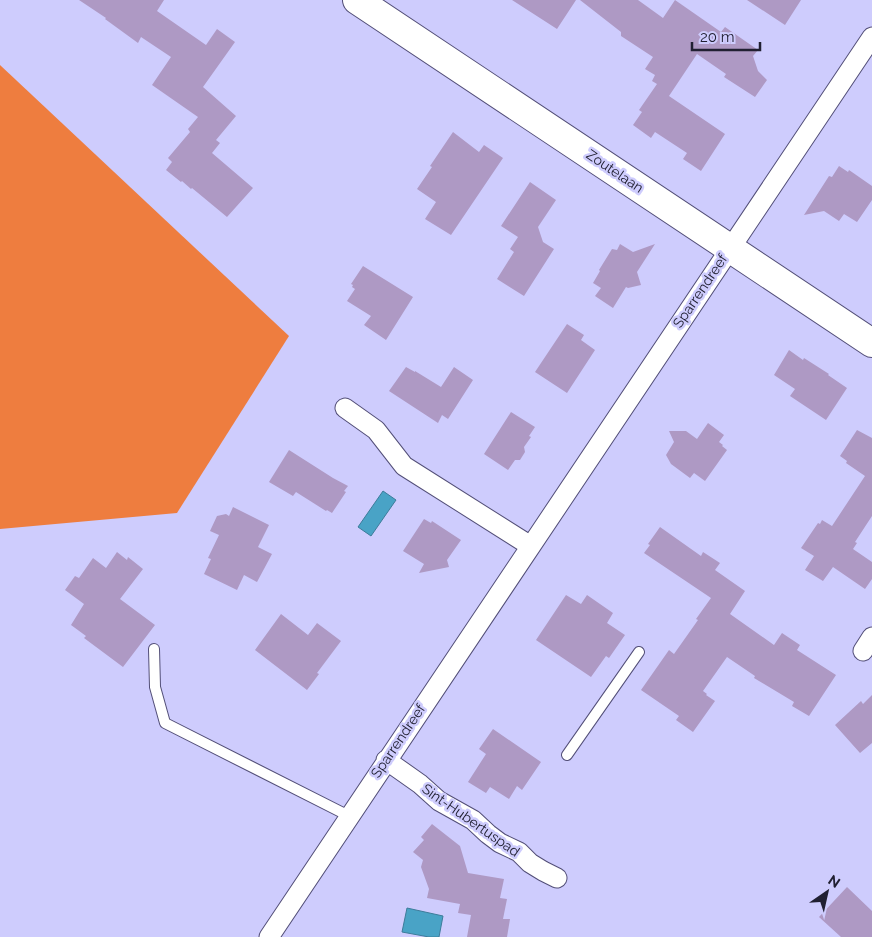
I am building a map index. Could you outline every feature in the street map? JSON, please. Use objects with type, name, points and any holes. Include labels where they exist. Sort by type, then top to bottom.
[{"type":"street","name":"Zoutelaan","points":[[357,0],[872,343]]},
{"type":"street","name":"Sparrendreef","points":[[268,937],[529,545],[872,37]]},
{"type":"street","points":[[345,408],[376,430],[404,466],[529,545]]},
{"type":"street","name":"Sint-Hubertuspad","points":[[386,760],[420,784],[439,801],[473,820],[500,843],[519,852],[543,871],[557,878]]},
{"type":"lane","points":[[154,649],[155,687],[165,722],[349,816]]},
{"type":"lane","points":[[567,755],[639,652]]},
{"type":"shaded area","points":[[0,65],[289,336],[177,513],[0,529]]},
{"type":"water","points":[[383,491],[396,500],[371,536],[358,527]]},
{"type":"water","points":[[407,908],[443,916],[439,937],[402,932]]},
{"type":"building","points":[[79,0],[164,0],[157,11],[206,45],[217,29],[235,42],[203,87],[236,116],[216,140],[220,143],[212,153],[253,188],[227,217],[192,188],[166,170],[172,162],[168,158],[190,132],[188,129],[198,117],[152,85],[171,57],[141,37],[138,43]]},
{"type":"building","points":[[512,0],[576,0],[557,29]]},
{"type":"building","points":[[580,0],[638,0],[663,18],[675,0],[721,32],[725,27],[758,50],[753,56],[758,71],[767,80],[755,97],[724,77],[726,74],[697,54],[669,96],[725,134],[701,171],[683,159],[687,153],[655,132],[651,138],[633,125],[642,112],[639,110],[657,84],[652,81],[655,75],[645,69],[653,57],[621,36],[621,32]]},
{"type":"building","points":[[747,0],[801,0],[785,25]]},
{"type":"building","points":[[453,132],[479,152],[484,145],[503,158],[451,235],[425,219],[436,202],[417,189]]},
{"type":"building","points":[[839,166],[848,172],[849,170],[872,186],[872,200],[857,222],[844,214],[839,221],[824,211],[804,215],[829,176],[832,177]]},
{"type":"building","points":[[530,182],[556,200],[538,227],[543,242],[554,249],[524,296],[497,279],[514,252],[510,249],[518,237],[501,226]]},
{"type":"building","points":[[620,244],[633,252],[655,244],[637,272],[641,285],[626,287],[613,308],[595,296],[601,288],[593,283],[612,249],[617,250]]},
{"type":"building","points":[[363,266],[413,297],[386,340],[364,325],[371,316],[347,301],[355,289],[351,284]]},
{"type":"building","points":[[567,324],[584,335],[581,340],[595,350],[567,393],[535,372]]},
{"type":"building","points":[[789,350],[829,374],[847,388],[826,420],[790,396],[795,389],[774,375]]},
{"type":"building","points":[[406,367],[441,387],[454,367],[473,380],[448,419],[442,415],[438,423],[389,391]]},
{"type":"building","points":[[511,412],[535,427],[524,447],[525,452],[520,460],[515,460],[508,470],[484,454]]},
{"type":"building","points":[[708,423],[724,435],[719,442],[727,450],[705,481],[694,473],[690,478],[671,464],[666,455],[674,442],[669,431],[686,431],[697,439]]},
{"type":"building","points":[[857,430],[872,438],[872,516],[855,542],[857,543],[853,549],[872,562],[872,579],[865,589],[833,567],[823,581],[805,570],[814,556],[801,548],[822,520],[832,526],[865,476],[846,463],[847,461],[840,456]]},
{"type":"building","points":[[289,450],[348,486],[332,513],[296,492],[293,496],[269,482]]},
{"type":"building","points":[[233,507],[269,525],[258,547],[272,554],[257,582],[244,575],[237,590],[204,574],[211,559],[208,558],[219,535],[210,531],[217,516],[226,514],[229,516]]},
{"type":"building","points":[[424,519],[431,523],[432,521],[461,540],[447,560],[449,567],[419,573],[424,564],[403,551]]},
{"type":"building","points":[[660,527],[701,556],[703,552],[720,563],[715,570],[745,591],[730,614],[774,645],[782,633],[800,645],[797,650],[836,675],[809,716],[792,706],[794,702],[754,678],[755,676],[727,657],[703,691],[715,701],[693,732],[676,720],[679,716],[641,690],[669,650],[674,654],[711,598],[644,553]]},
{"type":"building","points":[[117,552],[127,560],[128,557],[143,569],[120,599],[155,625],[123,667],[84,638],[86,636],[71,625],[84,604],[65,590],[75,576],[79,578],[93,558],[106,568]]},
{"type":"building","points":[[566,595],[581,604],[587,595],[613,613],[607,623],[625,635],[609,658],[606,656],[591,677],[536,640]]},
{"type":"building","points":[[281,614],[308,635],[317,623],[341,641],[307,690],[255,650]]},
{"type":"building","points":[[872,695],[872,743],[860,753],[835,725],[861,701],[863,704]]},
{"type":"building","points":[[493,729],[541,762],[522,790],[517,786],[509,799],[490,787],[486,793],[468,782],[486,754],[479,749]]},
{"type":"building","points":[[432,824],[460,846],[468,873],[504,879],[500,898],[507,899],[503,919],[510,919],[507,937],[467,937],[471,915],[458,913],[460,904],[427,898],[429,889],[421,867],[423,860],[413,852],[424,840],[421,837]]},
{"type":"building","points":[[847,887],[872,911],[872,937],[841,937],[819,917]]}]
